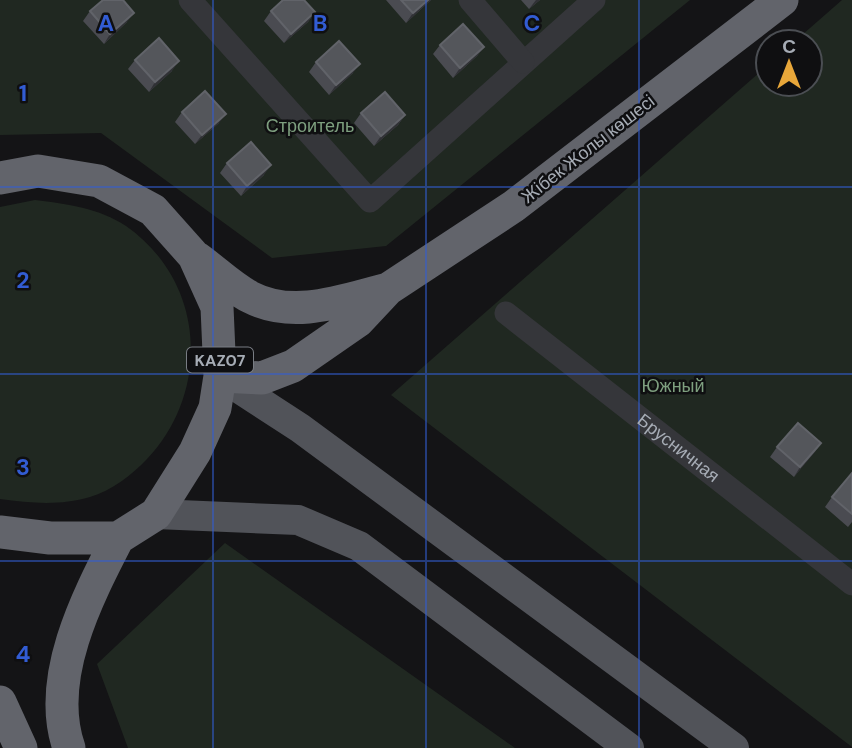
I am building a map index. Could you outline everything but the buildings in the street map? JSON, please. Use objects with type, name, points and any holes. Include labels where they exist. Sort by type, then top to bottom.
[{"type":"highway","name":"Жібек Жолы көшесі","points":[[220,376],[262,378],[293,366],[358,321],[388,289],[514,206],[782,0]]},
{"type":"highway","name":"KAZ07","points":[[0,178],[38,171],[99,181],[153,210],[194,256],[217,307],[220,376],[215,408],[195,452],[156,514],[118,538]]},
{"type":"highway","name":"Жібек Жолы көшесі","points":[[194,256],[251,297],[286,307],[309,308],[388,289]]},
{"type":"highway","points":[[0,532],[50,538],[118,538],[80,612],[65,675],[64,733],[69,748]]},
{"type":"highway","points":[[0,702],[21,748]]},
{"type":"main road","points":[[220,376],[300,428],[734,748]]},
{"type":"main road","points":[[156,514],[298,520],[359,546],[629,748]]},
{"type":"street","points":[[190,0],[370,201],[594,0]]},
{"type":"street","points":[[470,0],[523,62]]},
{"type":"street","name":"Брусничная","points":[[506,313],[852,584]]},
{"type":"green space","name":"Строитель","points":[[0,0],[690,0],[386,246],[272,258],[101,133],[0,135]]},
{"type":"green space","name":"Южный","points":[[842,0],[852,0],[852,747],[391,395],[754,77],[754,98],[824,98],[824,28],[810,28]]},
{"type":"green space","points":[[35,200],[71,205],[105,215],[126,226],[152,249],[172,276],[185,306],[190,338],[190,370],[182,402],[168,432],[147,459],[121,482],[106,491],[79,500],[56,503],[0,499],[0,207]]},
{"type":"green space","points":[[225,543],[515,748],[128,748],[97,664]]}]
